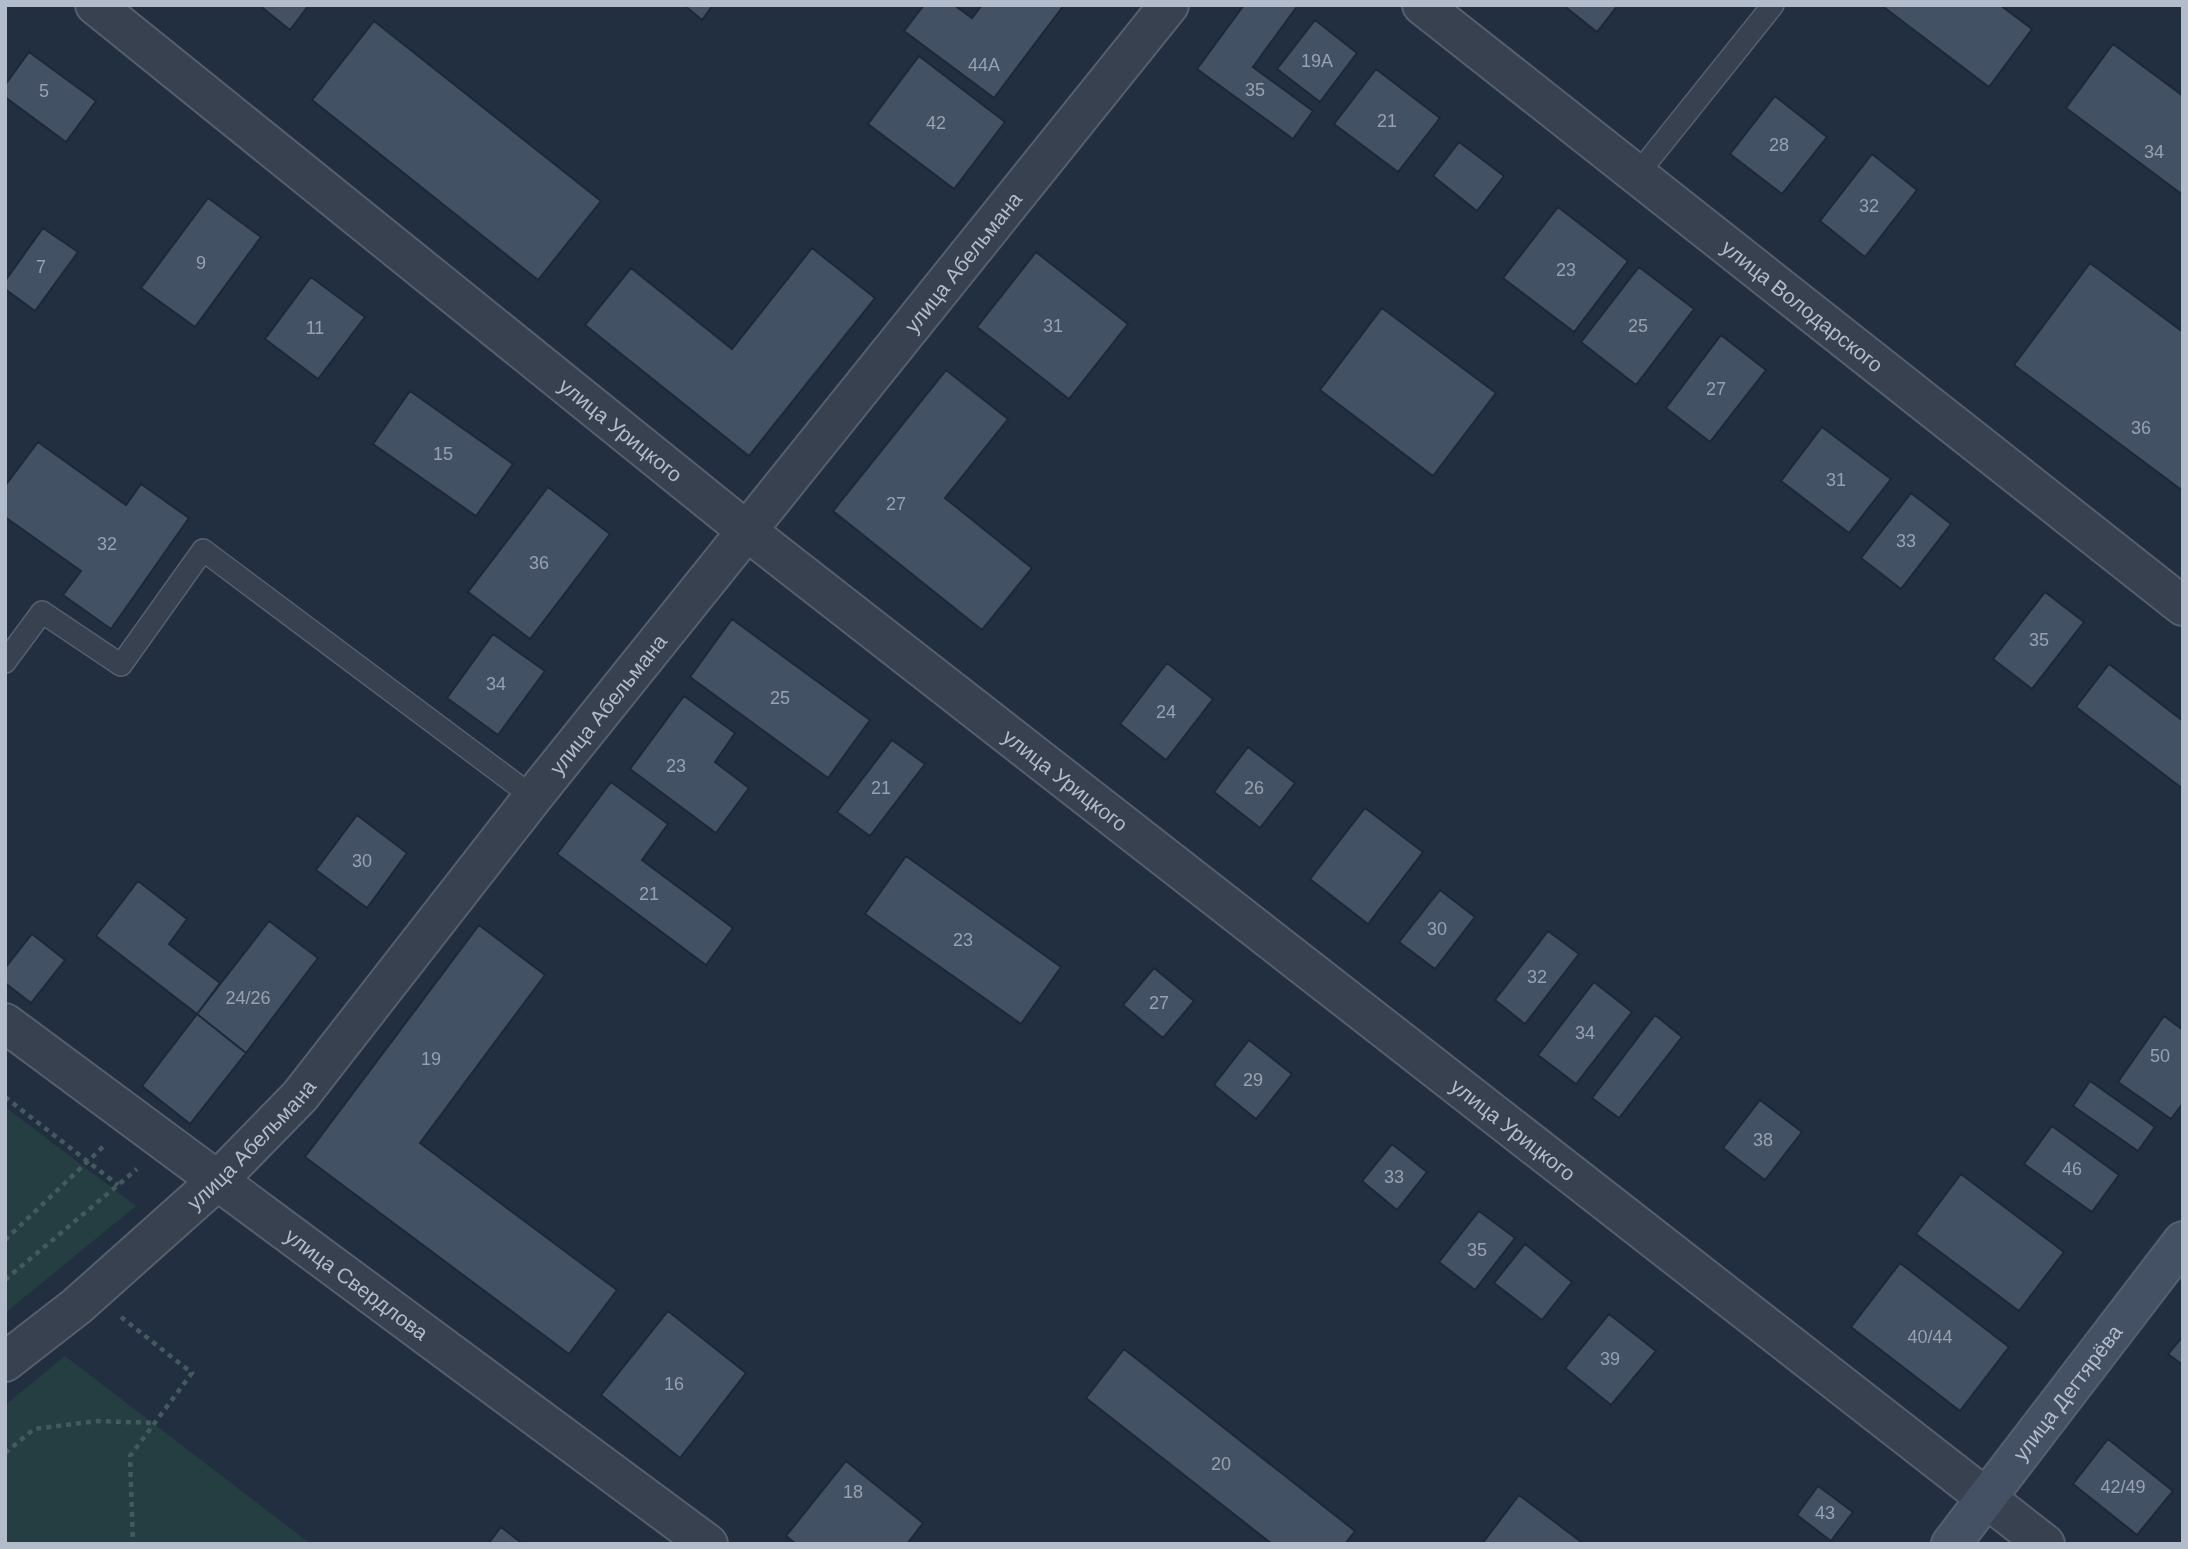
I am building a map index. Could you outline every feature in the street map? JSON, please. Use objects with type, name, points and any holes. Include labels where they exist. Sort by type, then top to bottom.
[{"type":"main road","name":"улица Дегтярёва","points":[[1951,1544],[2183,1241]]},
{"type":"street","name":"улица Урицкого","points":[[95,5],[748,532],[2045,1544]]},
{"type":"street","name":"улица Абельмана","points":[[5,1362],[77,1306],[217,1181],[300,1096],[533,797],[1169,5]]},
{"type":"street","name":"улица Володарского","points":[[1422,5],[2183,606]]},
{"type":"street","name":"улица Свердлова","points":[[5,1023],[708,1544]]},
{"type":"lane","points":[[1636,176],[1773,5]]},
{"type":"lane","points":[[5,662],[42,612],[121,665],[203,551],[533,797]]},
{"type":"path","points":[[5,1097],[118,1185]]},
{"type":"path","points":[[5,1240],[89,1163],[134,1116]]},
{"type":"path","points":[[5,1280],[167,1143]]},
{"type":"path","points":[[113,1311],[192,1373],[130,1456],[133,1544]]},
{"type":"path","points":[[5,1453],[34,1429],[97,1421],[155,1423]]},
{"type":"green space","points":[[5,1107],[136,1206],[5,1313]]},
{"type":"green space","points":[[65,1356],[311,1544],[5,1544],[5,1405]]},
{"type":"building","points":[[259,5],[309,5],[290,30]]},
{"type":"building","points":[[684,5],[713,5],[702,20]]},
{"type":"building","points":[[924,5],[954,5],[972,18],[982,5],[1064,5],[994,98],[904,31]]},
{"type":"building","points":[[1244,5],[1298,5],[1253,67],[1313,111],[1293,139],[1197,69]]},
{"type":"building","points":[[1563,5],[1618,5],[1597,32]]},
{"type":"building","points":[[1881,5],[2000,5],[2032,29],[1989,87]]},
{"type":"building","points":[[1315,20],[1357,53],[1320,102],[1277,69]]},
{"type":"building","points":[[374,21],[601,201],[538,280],[312,100]]},
{"type":"building","points":[[2113,44],[2183,96],[2183,195],[2066,108]]},
{"type":"building","points":[[29,52],[96,101],[66,142],[5,97],[5,85]]},
{"type":"building","points":[[919,56],[1005,122],[954,189],[868,124]]},
{"type":"building","points":[[1376,69],[1440,118],[1398,172],[1334,124]]},
{"type":"building","points":[[1775,96],[1827,137],[1782,194],[1730,154]]},
{"type":"building","points":[[1459,142],[1504,176],[1477,211],[1433,176]]},
{"type":"building","points":[[1872,154],[1917,190],[1865,257],[1820,221]]},
{"type":"building","points":[[208,198],[261,237],[195,327],[141,288]]},
{"type":"building","points":[[1558,207],[1628,261],[1574,332],[1503,278]]},
{"type":"building","points":[[43,228],[78,252],[35,311],[5,289],[5,281]]},
{"type":"building","points":[[812,248],[875,298],[749,456],[585,325],[631,268],[732,349]]},
{"type":"building","points":[[1036,252],[1128,324],[1069,399],[977,327]]},
{"type":"building","points":[[2090,263],[2183,332],[2183,491],[2014,365]]},
{"type":"building","points":[[1639,267],[1694,309],[1636,385],[1581,342]]},
{"type":"building","points":[[311,277],[365,317],[318,379],[265,339]]},
{"type":"building","points":[[1382,308],[1496,393],[1433,476],[1320,390]]},
{"type":"building","points":[[1721,335],[1766,370],[1710,442],[1666,408]]},
{"type":"building","points":[[946,370],[1008,419],[945,498],[1032,568],[982,630],[833,511]]},
{"type":"building","points":[[410,391],[513,464],[476,516],[373,444]]},
{"type":"building","points":[[1822,427],[1891,479],[1849,533],[1781,481]]},
{"type":"building","points":[[38,442],[126,505],[141,484],[189,518],[111,629],[63,595],[81,571],[5,517],[5,486]]},
{"type":"building","points":[[548,487],[610,534],[530,639],[468,592]]},
{"type":"building","points":[[1911,493],[1951,524],[1901,589],[1861,558]]},
{"type":"building","points":[[2045,592],[2084,622],[2032,689],[1993,659]]},
{"type":"building","points":[[732,619],[870,720],[828,778],[690,677]]},
{"type":"building","points":[[493,634],[545,671],[498,735],[447,698]]},
{"type":"building","points":[[1167,663],[1213,699],[1166,760],[1120,724]]},
{"type":"building","points":[[2109,664],[2183,721],[2183,789],[2076,707]]},
{"type":"building","points":[[684,696],[735,733],[715,762],[749,788],[716,833],[630,769]]},
{"type":"building","points":[[892,740],[925,764],[870,836],[837,812]]},
{"type":"building","points":[[1248,747],[1295,783],[1260,828],[1214,792]]},
{"type":"building","points":[[611,782],[668,824],[642,860],[733,928],[706,965],[557,854]]},
{"type":"building","points":[[1365,808],[1423,852],[1368,924],[1310,879]]},
{"type":"building","points":[[357,815],[407,853],[367,908],[316,870]]},
{"type":"building","points":[[906,856],[1061,967],[1021,1024],[865,914]]},
{"type":"building","points":[[138,881],[187,919],[169,944],[220,983],[197,1014],[96,936]]},
{"type":"building","points":[[1440,890],[1475,917],[1435,969],[1399,942]]},
{"type":"building","points":[[269,921],[318,958],[246,1053],[197,1014]]},
{"type":"building","points":[[479,925],[545,975],[420,1143],[617,1290],[569,1354],[305,1157]]},
{"type":"building","points":[[1548,931],[1579,954],[1525,1024],[1495,1000]]},
{"type":"building","points":[[32,934],[65,960],[31,1003],[5,983],[5,968]]},
{"type":"building","points":[[1154,968],[1194,1001],[1163,1038],[1123,1005]]},
{"type":"building","points":[[1594,982],[1632,1012],[1576,1084],[1538,1055]]},
{"type":"building","points":[[197,1014],[246,1053],[190,1124],[142,1086]]},
{"type":"building","points":[[1655,1015],[1682,1037],[1619,1118],[1592,1098]]},
{"type":"building","points":[[2164,1016],[2183,1030],[2183,1103],[2171,1119],[2118,1082]]},
{"type":"building","points":[[1249,1040],[1292,1074],[1256,1119],[1214,1085]]},
{"type":"building","points":[[2090,1081],[2155,1127],[2138,1151],[2073,1106]]},
{"type":"building","points":[[1760,1100],[1802,1132],[1765,1180],[1723,1148]]},
{"type":"building","points":[[2052,1126],[2119,1175],[2092,1212],[2024,1164]]},
{"type":"building","points":[[1392,1144],[1427,1172],[1397,1210],[1362,1181]]},
{"type":"building","points":[[1961,1174],[2064,1252],[2019,1311],[1916,1234]]},
{"type":"building","points":[[1479,1211],[1515,1238],[1475,1290],[1439,1262]]},
{"type":"building","points":[[1525,1244],[1572,1282],[1542,1320],[1494,1283]]},
{"type":"building","points":[[1900,1263],[2009,1347],[1960,1411],[1851,1327]]},
{"type":"building","points":[[668,1311],[746,1373],[680,1458],[601,1395]]},
{"type":"building","points":[[1609,1314],[1656,1351],[1611,1405],[1565,1368]]},
{"type":"building","points":[[2183,1336],[2183,1365],[2168,1354]]},
{"type":"building","points":[[1124,1349],[1355,1531],[1345,1544],[1272,1544],[1086,1398]]},
{"type":"building","points":[[2108,1439],[2173,1491],[2137,1535],[2073,1484]]},
{"type":"building","points":[[846,1461],[923,1523],[907,1544],[796,1544],[786,1536]]},
{"type":"building","points":[[1818,1486],[1853,1512],[1831,1541],[1797,1515]]},
{"type":"building","points":[[1519,1495],[1584,1544],[1482,1544]]},
{"type":"building","points":[[501,1527],[523,1544],[488,1544]]}]
